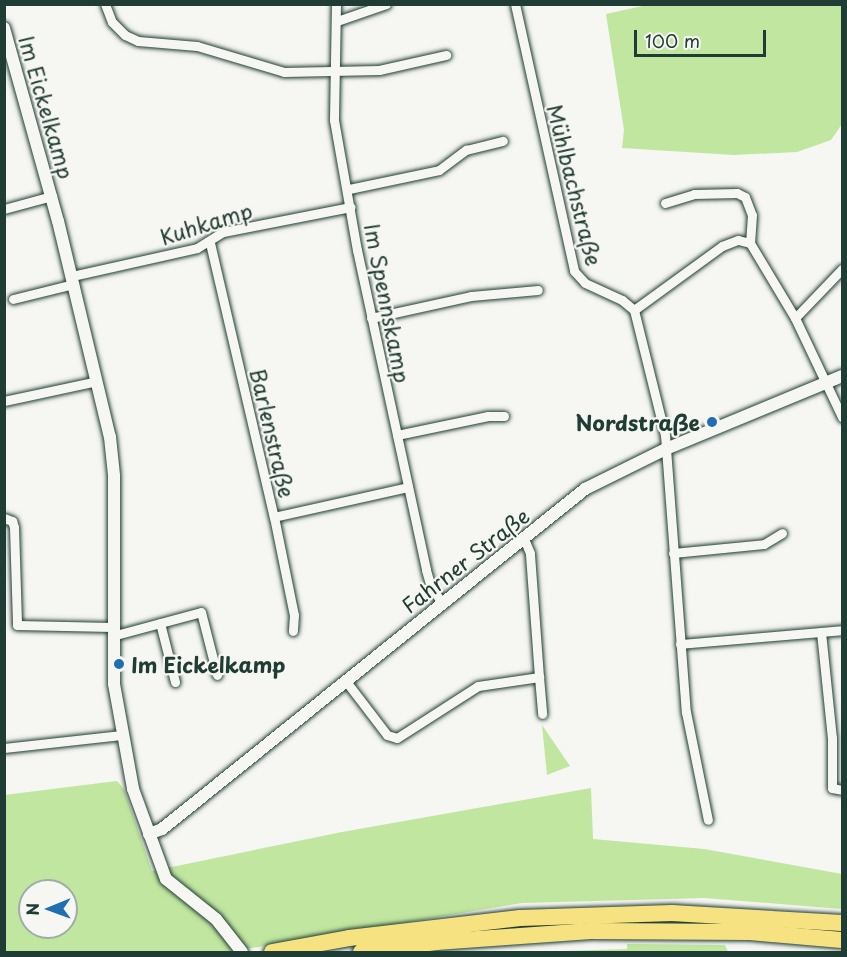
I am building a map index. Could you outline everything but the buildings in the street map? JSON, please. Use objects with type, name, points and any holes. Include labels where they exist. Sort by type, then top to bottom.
[{"type":"highway","points":[[272,952],[435,926],[567,915],[694,914],[843,923]]},
{"type":"highway","points":[[361,952],[447,941],[591,931],[738,932],[843,940]]},
{"type":"street","points":[[105,4],[112,22],[125,35],[138,41],[197,46],[284,72],[378,70],[446,55]]},
{"type":"street","name":"Im Spennskamp","points":[[336,4],[334,120],[349,189],[371,318],[408,487],[431,587],[442,603]]},
{"type":"street","points":[[337,21],[386,4]]},
{"type":"street","name":"Mühlbachstraße","points":[[515,4],[574,271],[585,284],[622,300],[634,310]]},
{"type":"street","name":"Im Eickelkamp","points":[[4,28],[52,196],[113,456],[112,631],[121,735],[133,789],[170,884],[216,919],[242,952]]},
{"type":"street","points":[[349,189],[438,170],[466,150],[503,141]]},
{"type":"street","points":[[665,203],[694,194],[737,193],[745,197],[752,215],[750,243],[795,318],[843,417]]},
{"type":"street","name":"Im Eickelkamp","points":[[4,209],[52,196]]},
{"type":"street","name":"Kuhkamp","points":[[73,280],[210,243],[223,232],[351,207]]},
{"type":"street","points":[[708,820],[686,712],[666,449],[634,310],[722,246],[738,240],[750,243]]},
{"type":"street","name":"Barlenstraße","points":[[210,243],[274,517],[294,615],[293,631]]},
{"type":"street","points":[[795,318],[843,269]]},
{"type":"street","points":[[13,299],[73,280]]},
{"type":"street","points":[[371,318],[471,296],[538,290]]},
{"type":"street","name":"Fahrner Straße","points":[[149,834],[162,829],[585,489],[666,449],[843,376]]},
{"type":"street","points":[[4,400],[97,381]]},
{"type":"street","points":[[397,435],[489,416],[504,416]]},
{"type":"street","points":[[274,517],[408,487]]},
{"type":"street","points":[[4,518],[12,521],[14,527],[17,625],[112,631],[160,623],[201,612],[217,675]]},
{"type":"street","points":[[673,553],[764,544],[782,533]]},
{"type":"street","points":[[524,538],[530,553],[542,714]]},
{"type":"street","points":[[160,623],[175,682]]},
{"type":"street","points":[[680,644],[843,630]]},
{"type":"street","points":[[821,632],[832,738],[832,788],[843,790]]},
{"type":"street","points":[[345,680],[387,735],[397,738],[478,686],[539,677]]},
{"type":"street","points":[[4,748],[121,735]]},
{"type":"green space","points":[[647,5],[842,5],[842,124],[831,140],[797,152],[734,155],[622,148],[624,130],[606,14]]},
{"type":"green space","points":[[542,725],[570,766],[547,775]]},
{"type":"green space","points":[[117,781],[124,789],[152,871],[342,832],[591,788],[593,839],[704,849],[842,874],[842,909],[704,898],[522,903],[228,952],[5,952],[4,795]]},
{"type":"green space","points":[[627,944],[725,945],[728,952],[529,952],[627,949]]},
{"type":"place","name":"Nordstraße","points":[[712,422]]},
{"type":"place","name":"Im Eickelkamp","points":[[119,664]]}]
